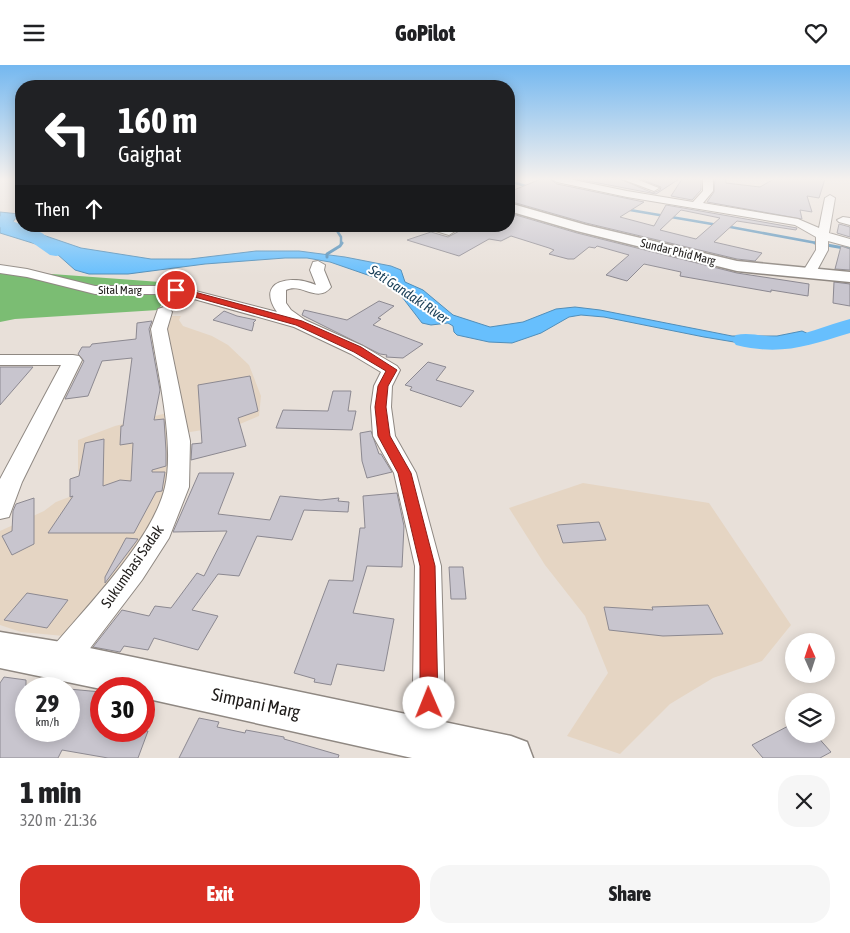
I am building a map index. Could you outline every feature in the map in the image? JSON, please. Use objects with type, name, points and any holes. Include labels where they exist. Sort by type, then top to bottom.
[{"type":"main road","name":"Sundar Phid Marg","points":[[524,211],[582,228],[719,262],[751,268],[850,277]]},
{"type":"main road","name":"Simpani Marg","points":[[0,650],[61,661],[440,748],[511,758]]},
{"type":"street","points":[[734,211],[798,221],[822,241],[850,243]]},
{"type":"street","points":[[809,273],[822,241],[828,211]]},
{"type":"street","points":[[318,265],[317,270],[324,287],[320,290],[315,290],[299,282],[287,283],[279,288],[278,303],[285,313],[299,323],[358,349],[391,370],[383,386],[381,407],[384,436],[405,473],[428,566],[440,748]]},
{"type":"street","name":"Sital Marg","points":[[0,269],[26,273],[95,290],[176,290],[299,323]]},
{"type":"street","name":"Sukumbasi Sadak","points":[[61,661],[132,572],[160,531],[177,487],[179,441],[159,329],[160,319],[164,312]]},
{"type":"street","points":[[0,510],[10,482],[73,360],[2,360]]},
{"type":"shaded area","points":[[169,316],[181,316],[179,320],[183,326],[212,336],[228,345],[249,365],[261,396],[259,416],[240,424],[184,433],[184,412],[165,336]]},
{"type":"shaded area","points":[[167,413],[172,481],[146,541],[64,636],[21,632],[0,625],[0,531],[44,511],[56,502],[85,491],[86,474],[78,471],[78,440],[115,426]]},
{"type":"shaded area","points":[[583,483],[709,503],[791,625],[762,661],[713,678],[670,704],[620,754],[567,736],[608,673],[585,616],[545,565],[509,508]]},
{"type":"green space","points":[[0,273],[52,274],[160,282],[178,280],[158,310],[15,319],[0,322]]},
{"type":"water","points":[[0,212],[15,214],[15,219],[9,227],[15,230],[15,232],[43,235],[81,248],[151,259],[190,259],[256,251],[299,251],[345,257],[391,266],[401,270],[405,282],[423,290],[453,315],[490,327],[523,322],[556,309],[575,307],[600,310],[732,336],[777,336],[802,331],[811,335],[764,347],[604,317],[581,315],[569,317],[541,333],[512,343],[489,342],[457,335],[454,332],[453,326],[448,323],[431,325],[422,323],[399,293],[385,281],[330,262],[307,258],[285,258],[205,264],[128,274],[89,274],[75,270],[57,254],[42,246],[0,233]]},
{"type":"building","points":[[545,211],[629,211],[620,217],[654,226],[662,211],[680,211],[660,230],[696,239],[720,218],[688,211],[702,211],[797,228],[796,230],[737,221],[714,242],[762,253],[755,261],[737,259]]},
{"type":"building","points":[[759,211],[800,211],[802,219]]},
{"type":"building","points":[[515,215],[577,233],[737,273],[809,284],[808,296],[771,290],[771,292],[680,276],[681,272],[644,264],[627,281],[606,275],[629,255],[597,246],[595,248],[589,247],[574,259],[568,259],[549,254],[554,250],[511,236],[501,241],[489,239],[459,256],[407,240],[431,232],[448,237],[458,232],[515,232]]},
{"type":"building","points":[[839,224],[850,227],[850,237],[837,233]]},
{"type":"building","points":[[841,246],[850,249],[850,270],[835,269]]},
{"type":"building","points":[[834,282],[850,284],[850,306],[833,303]]},
{"type":"building","points":[[379,301],[394,306],[378,318],[381,319],[373,325],[423,344],[403,358],[386,357],[387,355],[380,354],[302,315],[304,310],[347,320]]},
{"type":"building","points":[[224,311],[256,320],[253,323],[252,331],[213,320]]},
{"type":"building","points":[[152,321],[149,329],[160,390],[154,420],[164,419],[166,466],[152,470],[152,472],[165,472],[162,491],[156,492],[134,533],[48,533],[73,496],[70,497],[70,479],[79,476],[85,443],[104,439],[103,486],[120,480],[131,481],[133,443],[120,445],[121,426],[123,426],[132,358],[102,361],[88,396],[65,399],[84,361],[78,354],[82,347],[90,347],[92,344],[136,339],[137,323]]},
{"type":"building","points":[[428,362],[446,367],[436,380],[474,391],[461,407],[410,390],[412,387],[405,385]]},
{"type":"building","points":[[0,367],[33,367],[0,405]]},
{"type":"building","points":[[250,376],[258,411],[238,418],[246,446],[191,460],[192,444],[202,443],[198,385]]},
{"type":"building","points":[[333,391],[351,391],[348,411],[356,411],[352,430],[276,428],[283,410],[328,411]]},
{"type":"building","points":[[371,431],[379,454],[381,454],[392,472],[367,478],[362,461],[360,433]]},
{"type":"building","points":[[199,473],[234,473],[218,514],[270,520],[280,496],[321,500],[339,498],[338,501],[349,502],[348,512],[304,510],[292,540],[257,536],[239,576],[218,574],[192,610],[218,616],[198,650],[154,638],[148,650],[124,646],[120,652],[93,647],[122,610],[149,616],[155,606],[171,608],[197,573],[204,576],[227,531],[173,532]]},
{"type":"building","points":[[397,493],[404,526],[402,567],[367,566],[353,613],[394,619],[384,671],[337,664],[331,685],[314,682],[315,679],[294,673],[329,580],[353,581],[360,528],[365,528],[363,496]]},
{"type":"building","points":[[34,498],[34,544],[12,555],[2,536],[12,531],[13,511],[16,504]]},
{"type":"building","points":[[599,522],[606,540],[563,543],[557,525]]},
{"type":"building","points":[[126,538],[138,539],[105,583],[105,577]]},
{"type":"building","points":[[449,567],[463,567],[466,599],[451,599]]},
{"type":"building","points":[[27,593],[68,600],[47,628],[4,620]]},
{"type":"building","points":[[708,605],[723,634],[663,636],[609,630],[604,607],[653,610],[652,607]]},
{"type":"building","points":[[4,677],[15,678],[15,742],[80,742],[80,690],[90,691],[90,742],[144,742],[138,758],[108,758],[62,750],[58,758],[0,758],[0,683]]},
{"type":"building","points":[[199,718],[219,722],[217,727],[245,733],[246,730],[284,737],[284,739],[339,755],[338,758],[179,758]]},
{"type":"building","points":[[785,728],[785,743],[823,743],[831,752],[820,758],[763,758],[752,745]]},
{"type":"waterway","points":[[638,211],[718,225]]},
{"type":"waterway","name":"Seti Gandaki River","points":[[0,221],[15,228]]},
{"type":"waterway","points":[[725,226],[822,244]]},
{"type":"waterway","name":"Seti Gandaki River","points":[[25,232],[36,237],[56,251]]},
{"type":"waterway","points":[[338,232],[341,237],[341,244]]},
{"type":"waterway","points":[[327,257],[327,254],[342,243]]},
{"type":"waterway","points":[[815,243],[850,249]]},
{"type":"waterway","name":"Seti Gandaki River","points":[[744,340],[779,344],[803,340],[850,326]]},
{"type":"route","points":[[176,290],[299,323],[358,349],[391,370],[383,386],[381,407],[384,436],[405,473],[428,566],[429,703]]}]
